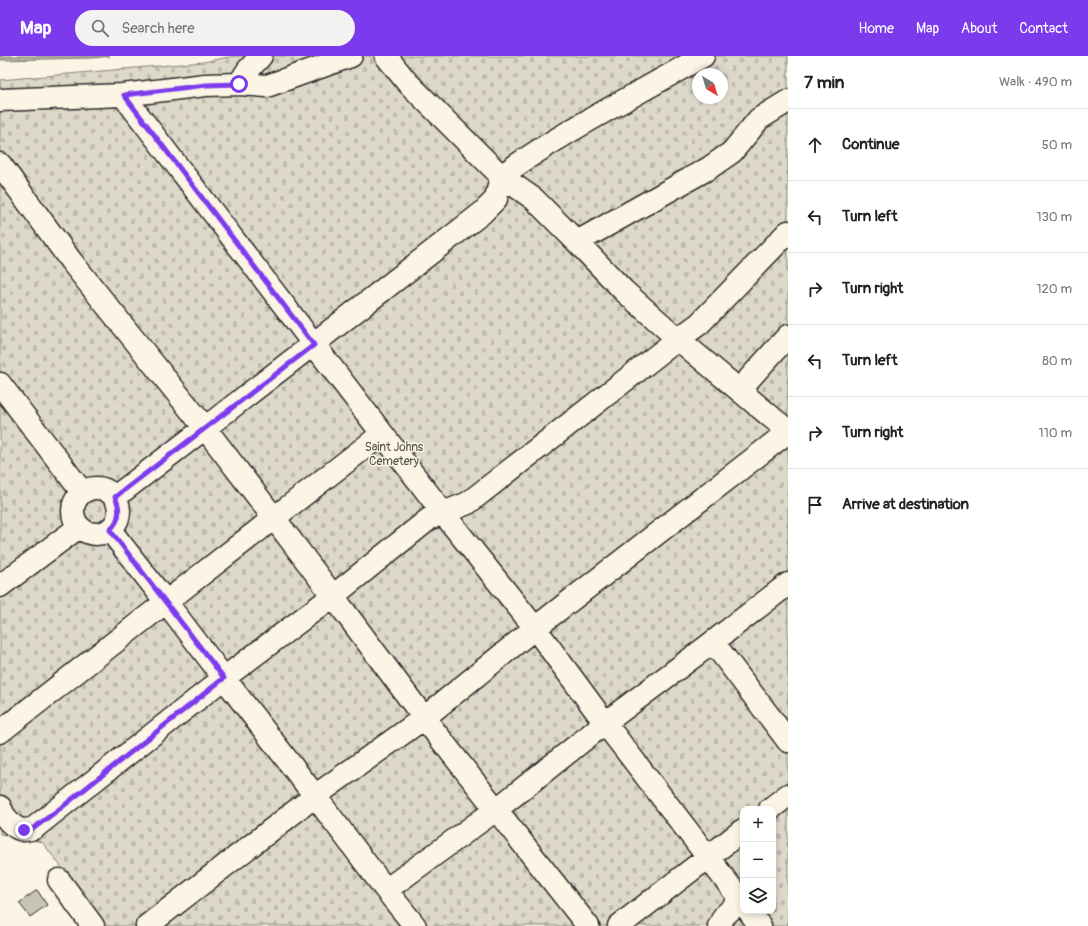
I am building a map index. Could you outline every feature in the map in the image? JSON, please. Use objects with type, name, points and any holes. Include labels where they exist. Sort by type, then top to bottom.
[{"type":"street","points":[[239,84],[248,70],[261,56]]},
{"type":"street","points":[[0,100],[124,95],[206,85],[239,84],[267,86],[352,56]]},
{"type":"street","points":[[147,926],[315,796],[424,718],[535,628],[788,431],[678,339],[624,291],[534,199],[501,176],[406,81],[386,56]]},
{"type":"street","points":[[115,497],[314,345],[482,213],[496,199],[501,176],[524,160],[576,129],[704,56]]},
{"type":"street","points":[[124,95],[382,434],[535,628],[740,900]]},
{"type":"street","points":[[577,242],[709,168],[732,152],[759,119],[788,101]]},
{"type":"street","points":[[0,164],[71,261],[205,428],[424,718],[588,926]]},
{"type":"street","points":[[0,807],[2,812],[14,826],[24,830],[34,828],[224,678],[333,596],[429,519],[468,503],[699,324],[788,232]]},
{"type":"street","points":[[739,390],[788,336]]},
{"type":"street","points":[[0,384],[82,492]]},
{"type":"street","points":[[0,732],[382,434]]},
{"type":"street","points":[[99,487],[110,492],[115,497],[119,510],[117,520],[110,530],[95,534],[84,531],[79,527],[72,515],[73,507],[82,492],[89,488],[99,487]]},
{"type":"street","points":[[0,586],[79,527]]},
{"type":"street","points":[[110,530],[415,926]]},
{"type":"street","points":[[386,890],[497,809],[605,722],[788,584]]},
{"type":"street","points":[[713,642],[788,741]]},
{"type":"street","points":[[774,806],[788,795]]},
{"type":"street","points":[[619,926],[740,832]]},
{"type":"street","points":[[59,880],[93,926]]},
{"type":"street","points":[[720,926],[724,916],[740,907]]},
{"type":"street","points":[[751,914],[760,926]]},
{"type":"green space","name":"Saint Johns Cemetery","points":[[234,56],[788,56],[788,926],[107,926],[42,842],[0,834],[0,80],[203,62]]},
{"type":"water","points":[[0,56],[110,56],[94,58],[0,60]]},
{"type":"building","points":[[37,890],[47,905],[30,917],[19,903]]},
{"type":"route","points":[[24,830],[34,828],[66,804],[224,678],[110,530],[117,520],[119,510],[115,497],[314,345],[124,95],[206,85],[239,84]]}]
